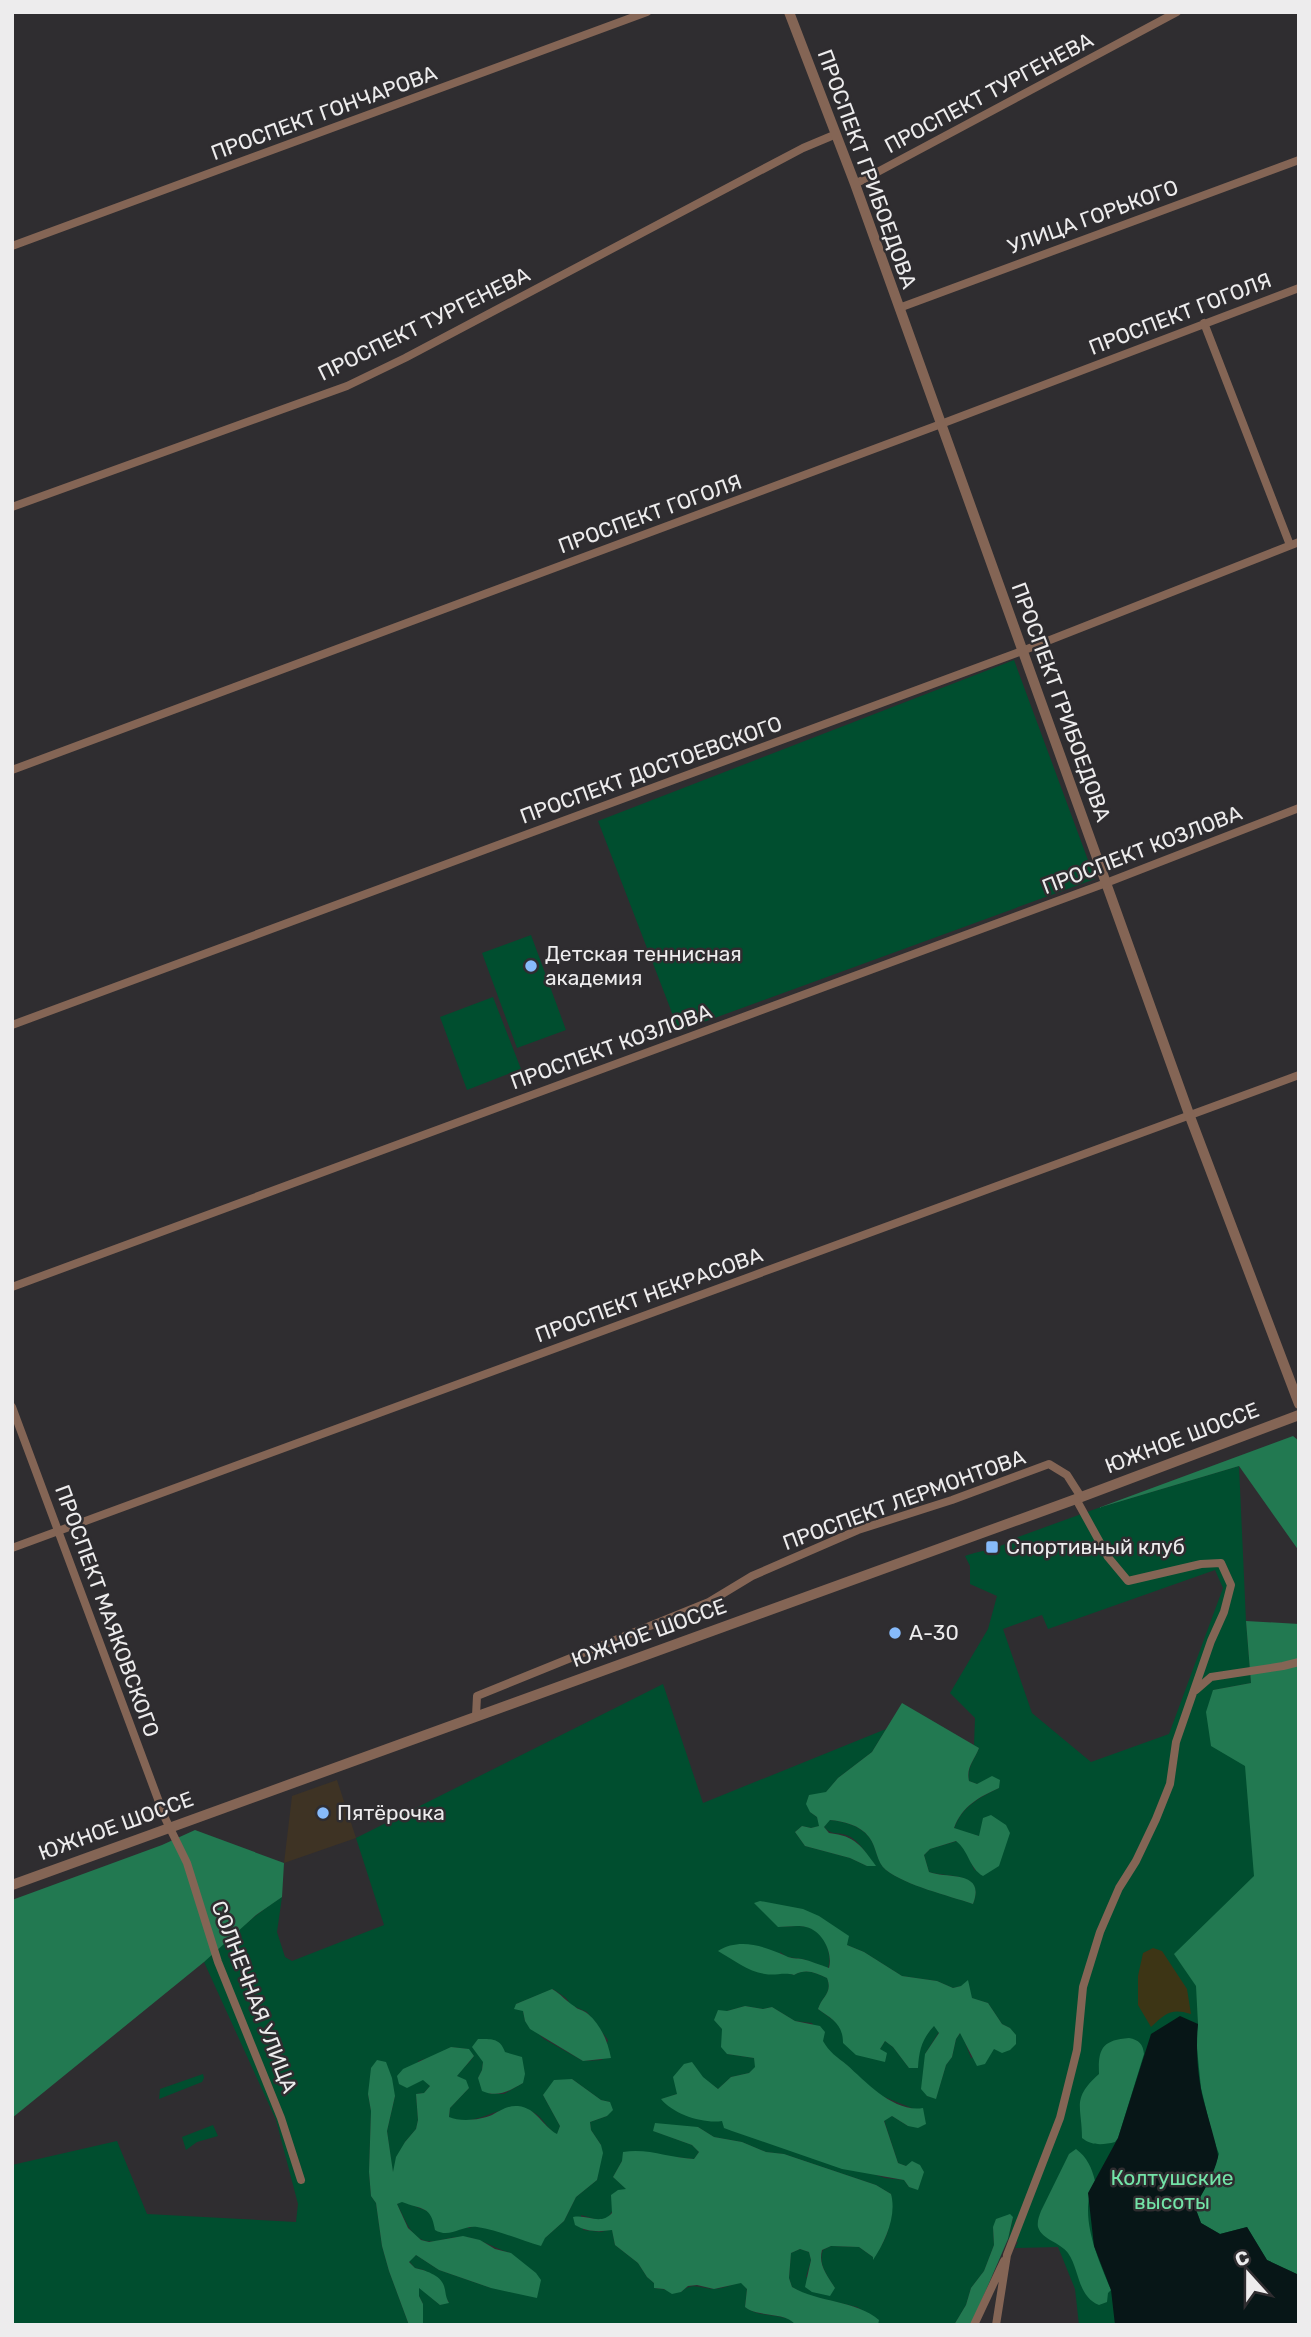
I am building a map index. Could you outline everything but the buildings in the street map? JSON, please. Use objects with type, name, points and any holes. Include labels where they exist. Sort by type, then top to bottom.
[{"type":"street","name":"ПРОСПЕКТ ГОНЧАРОВА","points":[[12,246],[647,12]]},
{"type":"street","name":"ПРОСПЕКТ ГРИБОЕДОВА","points":[[789,12],[855,184],[1189,1114],[1299,1404]]},
{"type":"street","name":"ПРОСПЕКТ ТУРГЕНЕВА","points":[[855,184],[1177,12]]},
{"type":"street","name":"ПРОСПЕКТ ТУРГЕНЕВА","points":[[12,507],[347,386],[803,148],[834,135]]},
{"type":"street","name":"УЛИЦА ГОРЬКОГО","points":[[898,308],[1299,160]]},
{"type":"street","name":"ПРОСПЕКТ ГОГОЛЯ","points":[[12,770],[1299,288]]},
{"type":"street","points":[[1204,323],[1294,544]]},
{"type":"street","name":"ПРОСПЕКТ ДОСТОЕВСКОГО","points":[[12,1025],[1022,651],[1294,544]]},
{"type":"street","name":"ПРОСПЕКТ КОЗЛОВА","points":[[12,1287],[1106,883],[1299,808]]},
{"type":"street","name":"ПРОСПЕКТ НЕКРАСОВА","points":[[12,1548],[1299,1075]]},
{"type":"street","name":"ПРОСПЕКТ МАЯКОВСКОГО","points":[[12,1406],[169,1828]]},
{"type":"street","name":"ЮЖНОЕ ШОССЕ","points":[[12,1885],[1078,1498],[1299,1415]]},
{"type":"street","name":"ПРОСПЕКТ ЛЕРМОНТОВА","points":[[476,1716],[477,1696],[709,1602],[752,1576],[858,1530],[1049,1465],[1067,1475],[1078,1498]]},
{"type":"street","points":[[975,2325],[996,2274],[1007,2255],[1060,2118],[1077,2050],[1083,1987],[1100,1932],[1119,1888],[1136,1861],[1156,1819],[1170,1784],[1176,1742],[1211,1641],[1224,1612],[1231,1585],[1220,1563],[1201,1564],[1128,1581],[1108,1557],[1078,1498]]},
{"type":"street","points":[[1196,1690],[1211,1678],[1299,1662]]},
{"type":"street","name":"СОЛНЕЧНАЯ УЛИЦА","points":[[169,1828],[187,1863],[222,1972],[281,2118],[301,2180]]},
{"type":"street","points":[[996,2325],[1007,2255]]},
{"type":"shaded area","points":[[337,1780],[356,1838],[284,1863],[292,1796]]},
{"type":"shaded area","points":[[1180,2016],[1198,2024],[1197,2057],[1202,2095],[1218,2153],[1214,2170],[1195,2207],[1201,2223],[1220,2234],[1247,2227],[1267,2260],[1299,2275],[1299,2325],[1115,2325],[1111,2290],[1094,2246],[1088,2193],[1118,2138],[1151,2034]]},
{"type":"green space","points":[[1014,660],[1095,879],[679,1031],[598,821]]},
{"type":"green space","points":[[531,935],[566,1030],[517,1048],[482,953]]},
{"type":"green space","points":[[493,997],[521,1069],[467,1090],[440,1017]]},
{"type":"green space","points":[[1293,1436],[1299,1441],[1299,1551],[1239,1466],[1098,1508]]},
{"type":"green space","name":"Колтушские высоты","points":[[1239,1466],[1251,1683],[1213,1690],[1299,1686],[1299,2325],[1079,2325],[1075,2289],[1058,2247],[1015,2248],[1018,2242],[1008,2239],[1013,2218],[993,2227],[994,2245],[984,2271],[971,2288],[966,2305],[954,2325],[878,2325],[878,2320],[857,2307],[806,2295],[792,2287],[789,2278],[791,2253],[800,2249],[809,2252],[811,2260],[806,2277],[835,2288],[822,2265],[823,2250],[831,2246],[859,2247],[873,2257],[889,2228],[891,2194],[876,2185],[784,2154],[766,2152],[742,2142],[714,2137],[698,2127],[654,2131],[692,2145],[699,2152],[694,2159],[676,2157],[622,2161],[613,2177],[627,2189],[607,2219],[598,2220],[581,2215],[583,2230],[601,2232],[612,2229],[615,2245],[638,2263],[654,2283],[654,2288],[681,2292],[692,2286],[716,2289],[741,2282],[747,2289],[745,2307],[756,2313],[789,2319],[796,2325],[423,2325],[423,2304],[419,2287],[440,2305],[449,2302],[444,2295],[444,2286],[424,2270],[415,2268],[409,2261],[416,2255],[439,2270],[491,2288],[511,2253],[470,2238],[437,2241],[422,2239],[411,2231],[397,2204],[402,2201],[469,2228],[474,2226],[545,2238],[564,2221],[576,2197],[597,2180],[601,2145],[591,2130],[590,2122],[607,2116],[610,2102],[601,2100],[572,2079],[543,2095],[560,2126],[557,2135],[536,2114],[523,2108],[502,2110],[470,2120],[449,2118],[450,2108],[469,2088],[457,2076],[474,2056],[468,2049],[451,2047],[418,2061],[424,2080],[430,2086],[424,2093],[416,2094],[416,2129],[405,2142],[393,2175],[387,2131],[395,2096],[368,2094],[371,2111],[371,2196],[376,2203],[382,2246],[389,2271],[409,2325],[12,2325],[12,2165],[117,2141],[147,2214],[296,2222],[298,2204],[276,2120],[204,1962],[242,1927],[282,1897],[277,1932],[285,1957],[292,1961],[384,1925],[356,1838],[663,1684],[703,1803],[886,1729],[872,1752],[838,1778],[810,1812],[817,1817],[820,1826],[802,1826],[795,1832],[805,1846],[850,1858],[867,1866],[875,1866],[855,1840],[824,1827],[829,1820],[850,1824],[869,1837],[883,1866],[895,1876],[973,1904],[976,1893],[970,1881],[929,1872],[924,1855],[930,1849],[957,1841],[964,1847],[975,1871],[979,1836],[954,1829],[966,1809],[999,1788],[985,1782],[977,1784],[969,1781],[970,1768],[979,1748],[974,1745],[975,1718],[950,1693],[988,1629],[997,1596],[970,1584],[970,1566],[965,1556],[996,1548],[1015,1538],[1098,1508]],"holes":[[[1215,1570],[1223,1588],[1169,1734],[1091,1762],[1032,1713],[1003,1629],[1042,1615],[1048,1629]],[[819,1916],[847,1945],[864,1952],[902,1976],[937,1981],[953,1988],[961,1986],[971,1998],[988,2003],[1002,2024],[1010,2028],[994,2049],[971,2058],[961,2032],[956,2039],[952,2057],[946,2065],[936,2098],[927,2096],[925,2054],[939,2032],[934,2025],[922,2041],[909,2068],[885,2041],[880,2049],[843,2034],[840,2025],[818,2009],[828,1991],[827,1978],[811,1972],[794,1975],[784,1972],[780,1952],[787,1957],[803,1959],[828,1968],[826,1943],[813,1929],[778,1927]],[[553,1989],[571,2005],[587,2012],[608,2040],[602,2060],[583,2061],[544,2039],[525,2021],[523,2011],[516,2004]],[[745,2006],[763,2009],[772,2007],[795,2021],[812,2023],[827,2050],[860,2079],[882,2096],[914,2109],[908,2126],[892,2116],[884,2120],[898,2163],[906,2166],[918,2189],[909,2187],[904,2180],[885,2178],[662,2099],[677,2094],[692,2063],[702,2077],[718,2089],[731,2077],[749,2073],[756,2067],[754,2058],[727,2054],[722,2029],[727,2011]],[[483,2062],[523,2083],[504,2094],[490,2094],[478,2078]]]},
{"type":"green space","points":[[1246,1621],[1299,1624],[1299,2275],[1267,2260],[1247,2227],[1220,2234],[1201,2223],[1195,2207],[1212,2175],[1219,2154],[1201,2088],[1196,2039],[1196,1986],[1174,1954],[1254,1876],[1245,1766],[1211,1746],[1206,1712],[1213,1690],[1251,1683]]},
{"type":"green space","points":[[902,1703],[979,1748],[970,1768],[969,1781],[977,1784],[992,1776],[1000,1780],[999,1788],[972,1803],[957,1820],[954,1828],[979,1836],[983,1818],[991,1815],[1006,1825],[1010,1833],[999,1866],[983,1876],[978,1873],[956,1841],[930,1849],[924,1855],[929,1872],[970,1881],[976,1893],[973,1904],[895,1876],[883,1867],[869,1837],[851,1824],[830,1820],[824,1827],[829,1833],[852,1839],[876,1866],[867,1866],[850,1858],[805,1846],[795,1832],[802,1826],[819,1826],[817,1817],[810,1812],[806,1804],[809,1795],[826,1792],[838,1778],[872,1752]]},
{"type":"green space","points":[[195,1830],[284,1863],[282,1897],[256,1915],[204,1962],[12,2118],[12,1900],[162,1845]]},
{"type":"green space","points":[[760,1901],[803,1909],[819,1916],[849,1936],[847,1945],[864,1952],[902,1976],[937,1981],[953,1988],[968,1980],[972,1998],[988,2003],[1002,2024],[1016,2035],[1016,2044],[1002,2053],[994,2049],[985,2064],[977,2066],[960,2033],[952,2057],[946,2065],[936,2099],[927,2096],[921,2089],[925,2054],[939,2033],[934,2026],[922,2045],[918,2068],[909,2068],[885,2041],[880,2049],[887,2053],[885,2062],[856,2055],[843,2043],[836,2023],[818,2009],[828,1991],[827,1978],[807,1972],[794,1975],[759,1973],[718,1951],[735,1945],[753,1945],[829,1968],[828,1949],[817,1933],[803,1926],[778,1927],[754,1903]]},
{"type":"green space","points":[[552,1989],[593,2018],[603,2034],[611,2058],[583,2061],[530,2029],[523,2011],[514,2009],[516,2004]]},
{"type":"green space","points":[[745,2006],[763,2009],[772,2007],[795,2021],[820,2026],[825,2032],[823,2041],[828,2048],[881,2095],[902,2106],[923,2108],[926,2124],[918,2128],[908,2126],[892,2116],[884,2121],[898,2163],[906,2166],[912,2161],[920,2165],[924,2172],[918,2190],[909,2187],[904,2180],[842,2169],[732,2131],[724,2128],[722,2121],[689,2117],[661,2099],[677,2094],[673,2077],[684,2064],[692,2062],[703,2077],[718,2089],[731,2077],[749,2073],[755,2067],[754,2058],[727,2054],[721,2047],[722,2029],[714,2020],[718,2010],[727,2011]]},
{"type":"green space","points":[[1129,2038],[1140,2043],[1144,2054],[1118,2138],[1115,2142],[1106,2144],[1090,2142],[1082,2138],[1081,2097],[1099,2074],[1099,2058],[1103,2047],[1113,2041]]},
{"type":"green space","points":[[478,2039],[495,2040],[505,2052],[522,2057],[525,2074],[523,2083],[498,2094],[482,2091],[478,2078],[483,2062],[472,2047]]},
{"type":"green space","points":[[451,2047],[469,2049],[474,2056],[457,2076],[466,2080],[469,2088],[450,2108],[449,2117],[459,2120],[476,2119],[507,2107],[525,2107],[557,2134],[560,2126],[543,2095],[554,2080],[572,2079],[601,2100],[610,2102],[613,2110],[607,2116],[590,2122],[591,2130],[603,2153],[597,2180],[576,2197],[564,2221],[545,2238],[541,2246],[477,2227],[440,2232],[435,2230],[428,2212],[402,2202],[397,2204],[408,2228],[421,2240],[429,2242],[463,2236],[480,2240],[495,2249],[511,2253],[541,2280],[537,2298],[491,2288],[439,2270],[416,2255],[409,2262],[442,2282],[449,2303],[440,2305],[419,2288],[423,2304],[423,2325],[409,2325],[389,2271],[382,2246],[376,2203],[371,2196],[371,2111],[368,2094],[371,2068],[377,2060],[386,2062],[392,2078],[395,2096],[387,2131],[393,2172],[396,2157],[416,2129],[416,2094],[424,2093],[430,2086],[423,2080],[407,2088],[399,2084],[397,2076],[403,2069]]},
{"type":"green space","points":[[203,2074],[202,2082],[159,2099],[160,2089]]},
{"type":"green space","points":[[655,2123],[698,2127],[714,2137],[742,2142],[766,2152],[784,2154],[876,2185],[891,2194],[889,2228],[873,2260],[873,2257],[859,2247],[831,2246],[822,2250],[822,2265],[835,2288],[830,2296],[812,2292],[805,2287],[811,2260],[809,2252],[800,2249],[791,2253],[789,2278],[792,2287],[870,2313],[879,2320],[878,2325],[796,2325],[785,2318],[745,2307],[747,2289],[741,2283],[714,2289],[688,2286],[681,2292],[672,2294],[664,2289],[654,2288],[654,2283],[638,2263],[615,2245],[612,2230],[593,2231],[575,2225],[573,2217],[603,2219],[612,2213],[611,2195],[626,2189],[613,2177],[622,2161],[623,2152],[641,2151],[694,2159],[699,2152],[692,2145],[653,2131]]},
{"type":"green space","points":[[213,2125],[218,2136],[197,2142],[186,2150],[182,2137]]},
{"type":"green space","points":[[1076,2149],[1088,2163],[1095,2181],[1088,2207],[1091,2236],[1111,2290],[1107,2302],[1099,2305],[1092,2301],[1083,2289],[1068,2253],[1043,2235],[1038,2227],[1041,2211],[1069,2154]]},
{"type":"green space","points":[[1010,2214],[1013,2217],[1008,2239],[971,2325],[954,2325],[966,2305],[971,2288],[984,2271],[994,2245],[993,2227],[996,2219]]},
{"type":"sand","points":[[1153,1948],[1162,1951],[1187,1989],[1191,2014],[1169,2013],[1151,2027],[1138,2005],[1138,1976],[1143,1953]]},
{"type":"place","name":"Детская теннисная академия","points":[[531,966]]},
{"type":"place","name":"Спортивный клуб","points":[[992,1547]]},
{"type":"place","name":"А-30","points":[[895,1633]]},
{"type":"place","name":"Пятёрочка","points":[[323,1813]]}]
